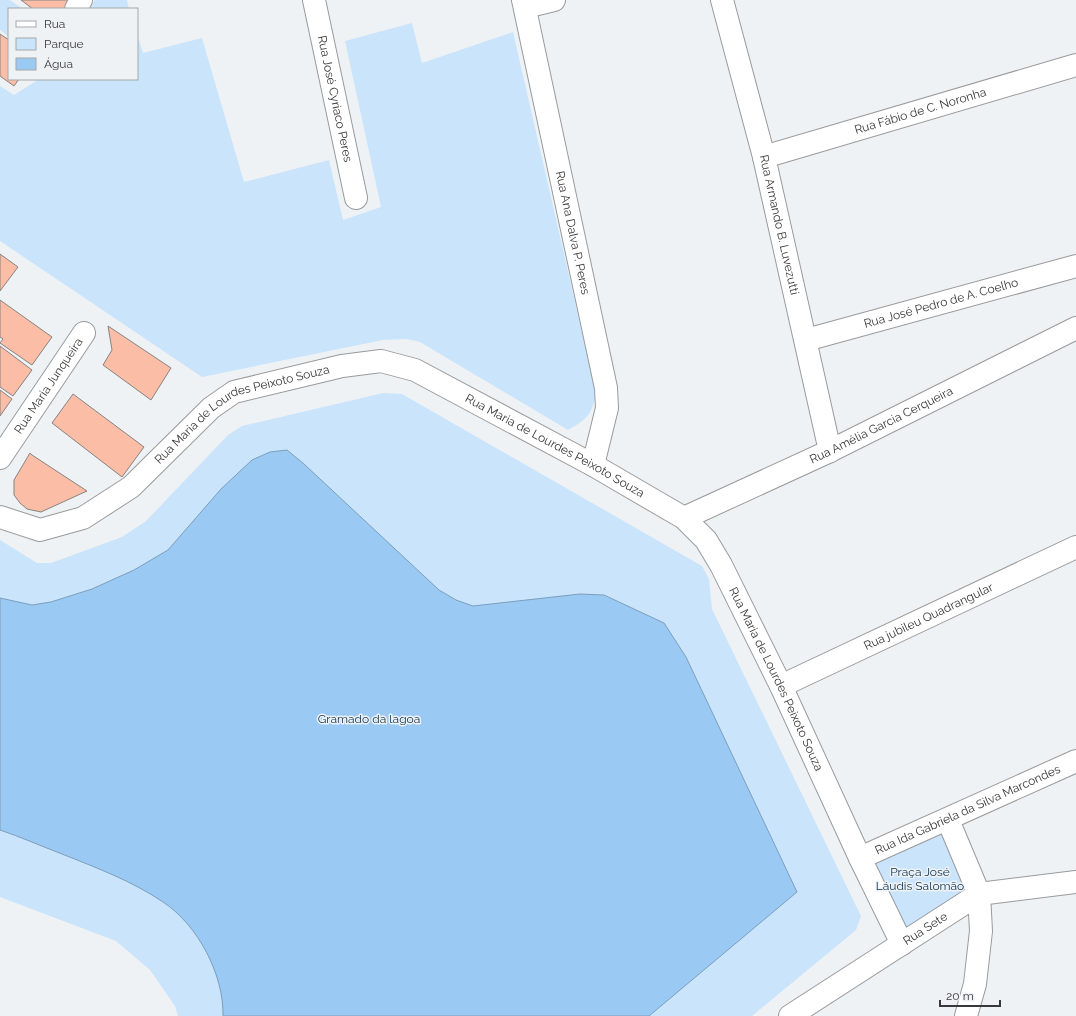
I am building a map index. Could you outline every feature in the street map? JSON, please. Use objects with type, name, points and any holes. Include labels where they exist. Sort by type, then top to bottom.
[{"type":"street","name":"Rua José Cyriaco Peres","points":[[314,0],[356,198]]},
{"type":"street","points":[[524,3],[554,0]]},
{"type":"street","name":"Rua Armando B. Luvezutti","points":[[722,0],[764,157],[830,451]]},
{"type":"street","name":"Rua Ana Dalva P. Peres","points":[[524,3],[606,388],[607,408],[593,465]]},
{"type":"street","name":"Rua Fábio de C. Noronha","points":[[764,157],[1076,65]]},
{"type":"street","name":"Rua José Pedro de A. Coelho","points":[[806,340],[1076,266]]},
{"type":"street","name":"Rua Amélia Garcia Cerqueira","points":[[684,518],[830,451],[1076,328]]},
{"type":"street","name":"Rua Maria Junqueira","points":[[0,458],[84,333]]},
{"type":"street","name":"Rua Maria de Lourdes Peixoto Souza","points":[[0,517],[40,530],[83,518],[131,487],[211,408],[234,392],[342,366],[381,361],[415,370],[593,465],[684,518],[706,540],[721,564],[781,686],[860,858],[902,944]]},
{"type":"street","name":"Rua jubileu Quadrangular","points":[[781,686],[1076,547]]},
{"type":"street","name":"Rua Ida Gabriela da Silva Marcondes","points":[[860,858],[948,820],[1076,761]]},
{"type":"street","points":[[948,820],[979,894],[981,930],[975,984],[966,1016]]},
{"type":"street","name":"Rua Sete","points":[[790,1016],[979,894],[1076,882]]},
{"type":"green space","points":[[0,0],[10,0],[22,8],[8,8],[8,36],[0,30]]},
{"type":"green space","points":[[95,0],[127,0],[129,8],[90,8]]},
{"type":"green space","points":[[412,23],[422,63],[513,32],[596,393],[593,407],[588,416],[580,423],[568,430],[420,342],[407,339],[383,340],[202,377],[0,241],[0,86],[14,95],[37,80],[138,80],[138,37],[143,53],[202,38],[244,182],[329,160],[343,220],[381,207],[345,41]]},
{"type":"green space","name":"Gramado da lagoa","points":[[383,393],[402,394],[702,566],[709,579],[712,609],[861,916],[856,930],[752,1016],[178,1016],[175,1006],[150,970],[116,941],[0,897],[0,540],[37,563],[51,563],[122,537],[146,521],[228,435],[242,426]]},
{"type":"green space","name":"Praça José Láudis Salomão","points":[[944,826],[973,891],[904,937],[866,860]]},
{"type":"water","name":"Gramado da lagoa","points":[[287,450],[304,464],[439,590],[456,600],[473,606],[580,594],[604,595],[664,623],[686,657],[797,892],[649,1016],[223,1016],[219,984],[214,968],[198,937],[176,912],[151,894],[114,875],[0,830],[0,598],[32,605],[51,602],[92,589],[134,570],[168,550],[221,489],[252,460],[270,452]]},
{"type":"building","points":[[21,0],[71,0],[66,8],[32,8]]},
{"type":"building","points":[[0,34],[8,39],[8,80],[18,80],[14,86],[0,76]]},
{"type":"building","points":[[0,254],[18,267],[0,291]]},
{"type":"building","points":[[0,300],[52,337],[32,365],[0,343],[3,339],[0,337]]},
{"type":"building","points":[[108,326],[171,368],[151,400],[103,365],[112,350]]},
{"type":"building","points":[[0,346],[32,370],[13,396],[0,387]]},
{"type":"building","points":[[0,390],[12,399],[0,416]]},
{"type":"building","points":[[73,394],[144,447],[122,477],[52,423]]},
{"type":"building","points":[[30,453],[87,491],[41,512],[27,509],[14,495],[14,480]]}]
